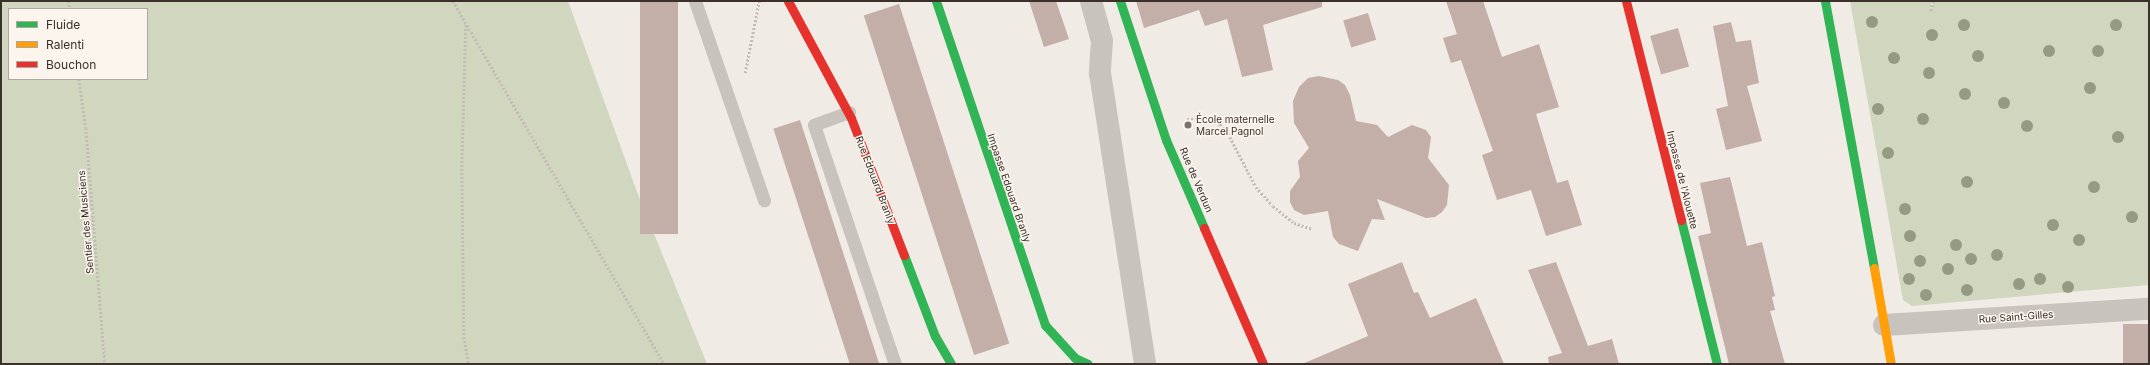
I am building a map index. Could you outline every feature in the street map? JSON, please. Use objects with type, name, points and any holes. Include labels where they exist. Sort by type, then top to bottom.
[{"type":"street","name":"Rue Edouard Branly","points":[[788,1],[849,112],[935,336],[951,364]]},
{"type":"street","name":"Impasse Edouard Branly","points":[[936,1],[1046,325],[1075,358],[1088,364]]},
{"type":"street","points":[[1091,1],[1102,42],[1100,73],[1145,364]]},
{"type":"street","name":"Rue de Verdun","points":[[1120,1],[1128,31],[1166,140],[1263,364]]},
{"type":"street","name":"Impasse de l'Alouette","points":[[1626,1],[1718,364]]},
{"type":"street","points":[[1825,1],[1891,364]]},
{"type":"street","points":[[1102,42],[1128,31]]},
{"type":"street","name":"Rue Saint-Gilles","points":[[1884,325],[2149,309]]},
{"type":"lane","points":[[695,1],[764,200]]},
{"type":"lane","points":[[849,112],[814,125],[895,364]]},
{"type":"path","points":[[453,1],[664,364]]},
{"type":"path","points":[[729,100],[741,96],[759,1]]},
{"type":"path","points":[[1931,11],[1933,1]]},
{"type":"path","points":[[466,25],[462,169],[464,336],[469,364]]},
{"type":"path","name":"Sentier des Musiciens","points":[[79,80],[86,128],[105,364]]},
{"type":"path","points":[[1160,120],[1203,119],[1220,124],[1230,137],[1256,187],[1273,206],[1294,223],[1312,229]]},
{"type":"green space","points":[[1,1],[568,1],[637,192],[707,364],[1,364]]},
{"type":"green space","points":[[1850,1],[1932,1],[1931,9],[1935,1],[2149,1],[2149,285],[1912,306],[1903,300]]},
{"type":"building","points":[[640,1],[678,1],[678,234],[640,234]]},
{"type":"building","points":[[1029,1],[1056,1],[1069,39],[1044,47]]},
{"type":"building","points":[[1136,1],[1322,1],[1322,7],[1263,25],[1273,70],[1242,77],[1227,19],[1205,26],[1199,10],[1144,28]]},
{"type":"building","points":[[1446,1],[1483,1],[1502,57],[1539,44],[1559,107],[1536,114],[1557,183],[1568,180],[1582,225],[1546,236],[1531,190],[1497,200],[1482,155],[1493,151],[1461,60],[1451,63],[1443,38],[1457,34]]},
{"type":"building","points":[[899,4],[1009,344],[974,355],[864,15]]},
{"type":"building","points":[[1368,13],[1376,40],[1351,47],[1343,21]]},
{"type":"building","points":[[1731,22],[1736,42],[1751,40],[1759,83],[1747,86],[1762,141],[1726,150],[1716,109],[1728,106],[1713,26]]},
{"type":"building","points":[[1678,28],[1689,66],[1661,74],[1650,36]]},
{"type":"building","points":[[1319,76],[1338,80],[1345,85],[1350,95],[1356,121],[1377,125],[1388,137],[1412,125],[1426,130],[1431,137],[1428,158],[1449,185],[1447,205],[1442,212],[1435,217],[1426,218],[1377,199],[1385,220],[1372,219],[1358,251],[1339,244],[1333,237],[1328,211],[1304,215],[1294,210],[1290,202],[1290,191],[1300,177],[1298,161],[1309,148],[1294,123],[1293,101],[1299,87],[1308,78]]},
{"type":"building","points":[[800,120],[879,364],[850,364],[773,129]]},
{"type":"building","points":[[1730,177],[1747,246],[1762,242],[1775,296],[1772,297],[1775,310],[1770,311],[1785,364],[1729,364],[1698,236],[1711,233],[1700,183]]},
{"type":"building","points":[[1402,262],[1414,293],[1418,292],[1430,318],[1476,298],[1504,364],[1302,364],[1368,336],[1348,284]]},
{"type":"building","points":[[1556,262],[1588,346],[1612,339],[1619,364],[1549,364],[1548,357],[1562,353],[1528,270]]},
{"type":"building","points":[[2123,324],[2149,324],[2149,363],[2123,363]]},
{"type":"traffic: fast","points":[[936,1],[1045,325],[1075,358],[1088,364]]},
{"type":"traffic: fast","points":[[1120,1],[1166,140],[1204,228]]},
{"type":"traffic: fast","points":[[1825,1],[1874,268]]},
{"type":"traffic: fast","points":[[1681,220],[1717,364]]},
{"type":"traffic: fast","points":[[904,255],[935,336],[951,364]]},
{"type":"traffic: slow","points":[[1874,268],[1891,364]]},
{"type":"traffic: jam","points":[[788,1],[851,118],[904,255]]},
{"type":"traffic: jam","points":[[1626,1],[1681,220]]},
{"type":"traffic: jam","points":[[1204,228],[1263,364]]},
{"type":"place","name":"École maternelle Marcel Pagnol","points":[[1188,125]]}]
